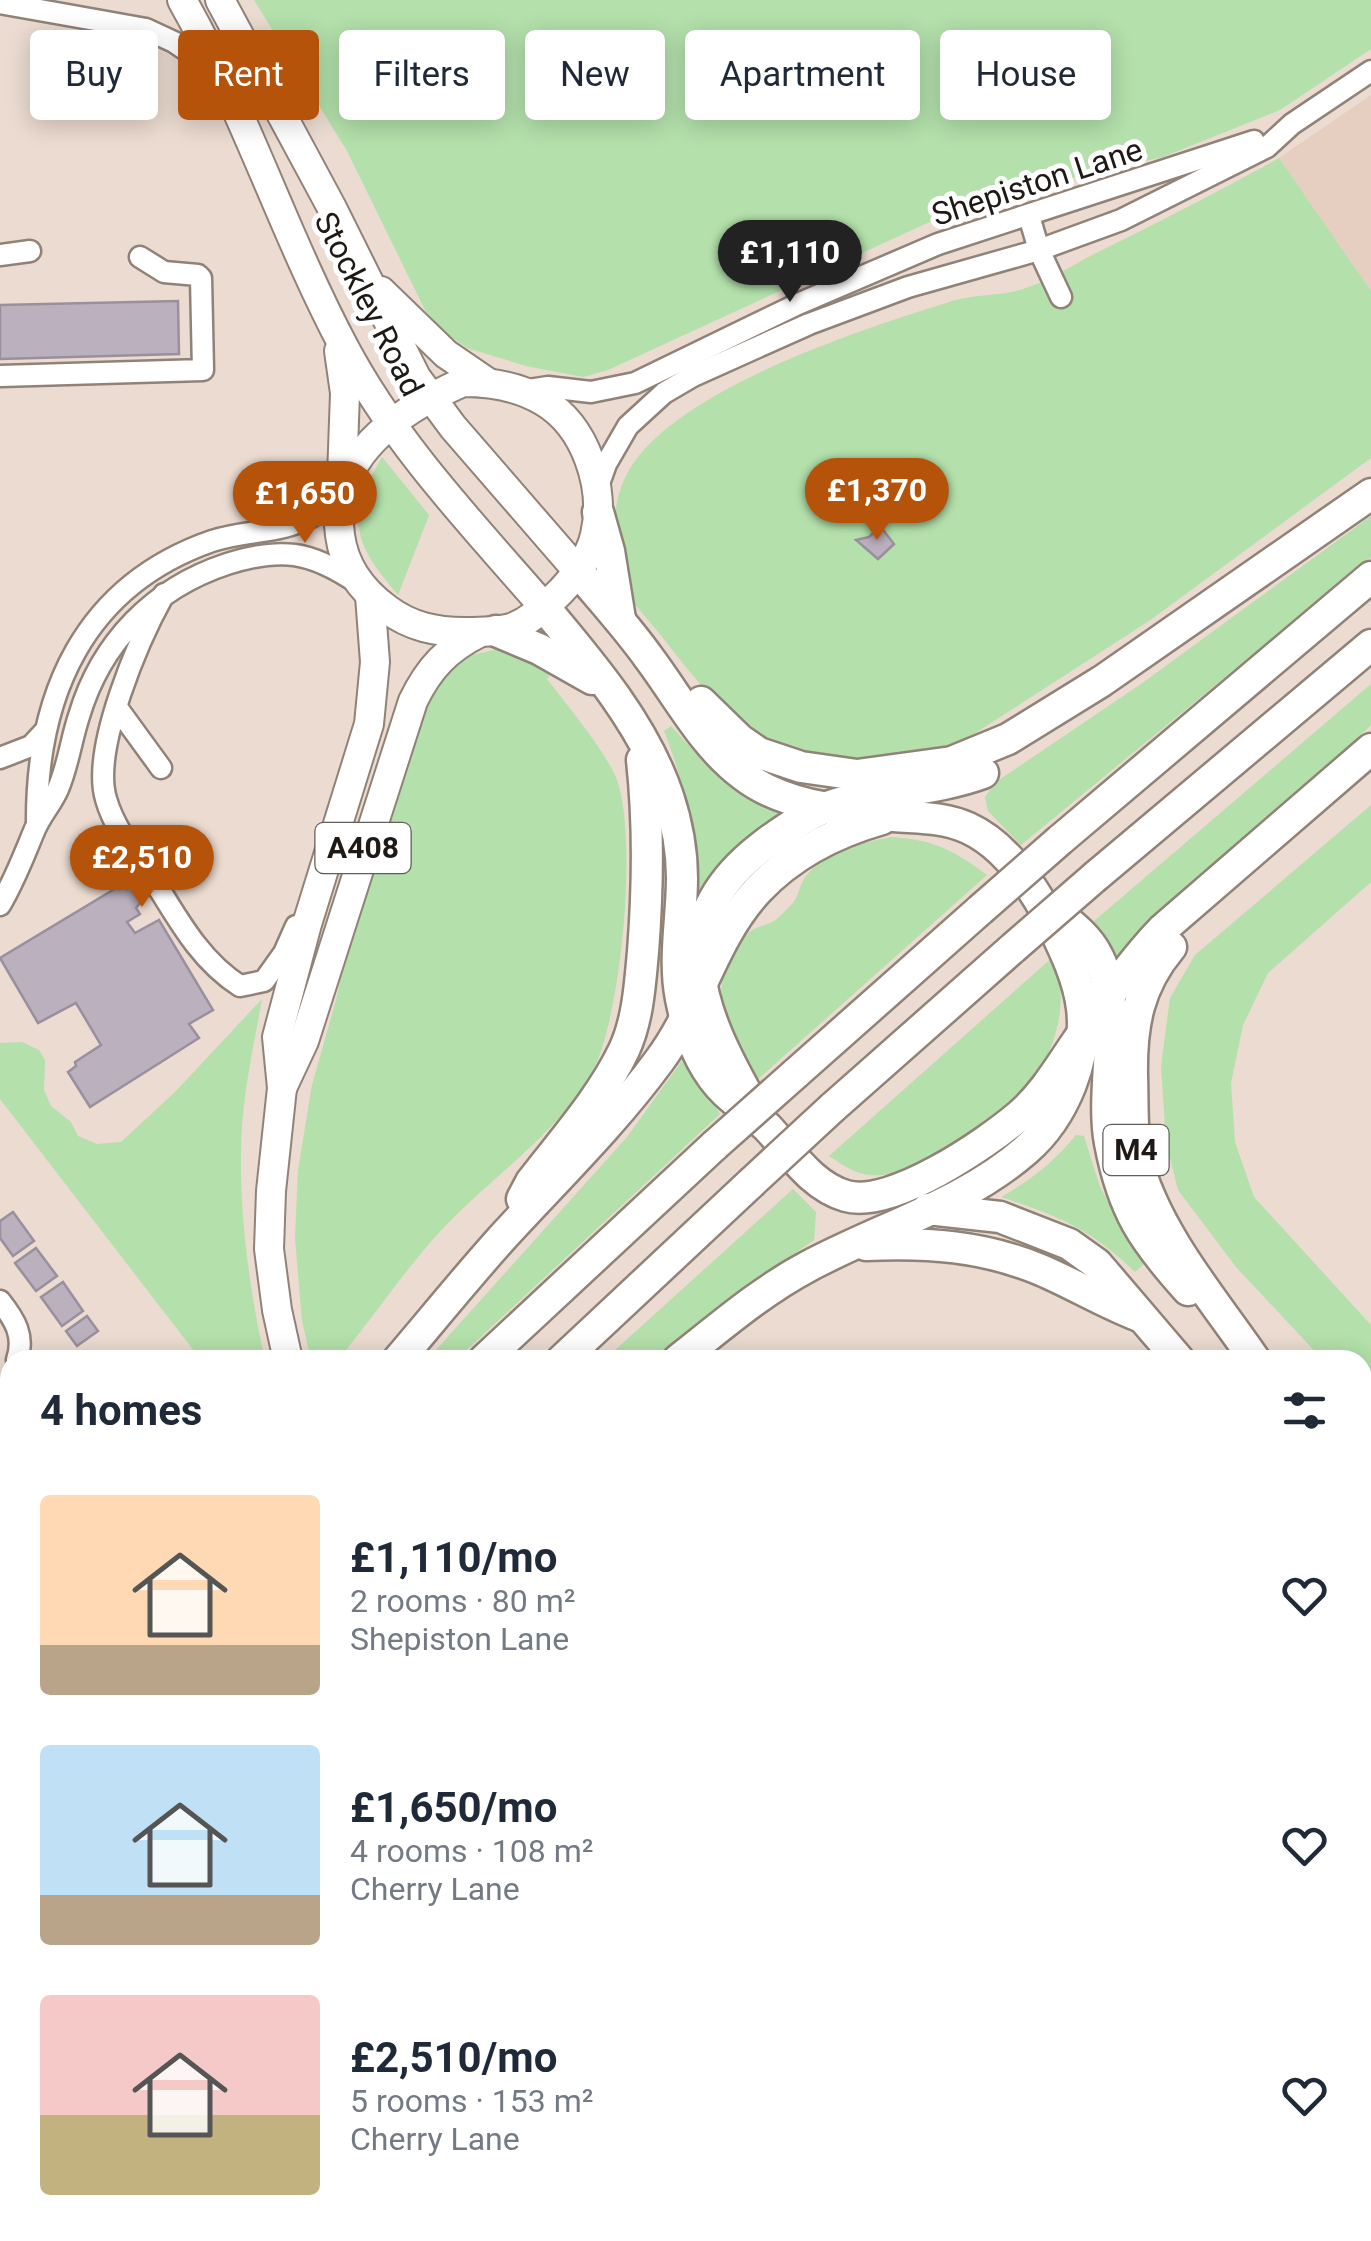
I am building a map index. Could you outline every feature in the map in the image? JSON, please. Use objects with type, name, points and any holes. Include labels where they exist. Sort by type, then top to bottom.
[{"type":"highway","name":"M4","points":[[650,658],[681,682],[724,728],[759,752],[801,767],[857,775],[924,768],[981,752],[1008,739],[1102,681],[1371,494]]},
{"type":"highway","name":"M4","points":[[597,500],[621,622]]},
{"type":"highway","name":"M4","points":[[577,570],[650,658],[694,722],[742,775],[790,800],[939,820],[971,829],[1004,854],[1036,894],[1092,947],[1103,969],[1108,998],[1109,1140],[1125,1200],[1152,1250],[1245,1350]]},
{"type":"highway","points":[[495,1350],[716,1145],[980,910],[1371,578]]},
{"type":"highway","name":"M4","points":[[544,607],[611,692],[657,767],[680,841],[678,975],[686,1020],[706,1070],[822,1184],[847,1197],[1000,1218],[1060,1239],[1098,1264],[1171,1350]]},
{"type":"highway","name":"M4","points":[[489,632],[573,666],[611,692]]},
{"type":"highway","points":[[573,1350],[832,1108],[1013,948],[1371,645]]},
{"type":"highway","name":"M4","points":[[765,1125],[720,1047],[701,988],[701,933],[714,897],[729,875],[786,830],[827,806],[940,786],[997,767],[1051,734],[1102,681]]},
{"type":"highway","name":"M4","points":[[503,1238],[531,1182],[610,1078],[635,1014],[648,861],[648,810],[639,736]]},
{"type":"highway","name":"M4","points":[[872,1198],[912,1182],[1000,1131],[1039,1095],[1163,929],[1371,749]]},
{"type":"highway","name":"M4","points":[[407,1350],[503,1238],[623,1110],[686,1020],[729,929],[769,879],[814,847],[855,827],[895,816]]},
{"type":"highway","name":"M4","points":[[1247,1350],[1172,1238],[1148,1192],[1138,1166],[1134,1138],[1132,1058],[1137,1006],[1150,973],[1249,858]]},
{"type":"highway","name":"M4","points":[[691,1350],[780,1282],[931,1210],[992,1176],[1044,1132],[1068,1092],[1083,1034],[1082,1010],[1070,966],[1036,894]]},
{"type":"highway","name":"M4","points":[[850,1246],[927,1243],[976,1250],[1040,1270],[1139,1316]]},
{"type":"main road","name":"Stockley Road","points":[[182,0],[197,30]]},
{"type":"main road","name":"Stockley Road","points":[[220,0],[430,397],[577,570]]},
{"type":"main road","name":"Stockley Road","points":[[241,120],[329,315],[391,424],[424,469],[544,607]]},
{"type":"main road","points":[[362,272],[446,354],[487,382]]},
{"type":"main road","name":"A408","points":[[329,315],[345,393],[340,540],[346,562],[364,589],[390,612],[422,628],[489,632]]},
{"type":"main road","points":[[341,490],[367,444],[391,424],[430,397],[463,382],[487,382],[546,402],[570,425],[583,445],[597,500]]},
{"type":"main road","name":"A408","points":[[282,1088],[304,1040],[413,700],[433,666],[460,643],[514,627],[566,587],[595,535],[597,500]]},
{"type":"main road","name":"A408","points":[[286,1350],[276,1310],[270,1249],[271,1191],[282,1088],[277,1036],[364,740],[374,692],[376,662],[364,589]]},
{"type":"street","points":[[0,3],[146,30],[178,45]]},
{"type":"street","name":"Shepiston Lane","points":[[597,500],[611,454],[628,426],[664,393],[693,376],[809,324],[908,287],[1039,250],[1179,194],[1267,148],[1292,124],[1371,71]]},
{"type":"street","name":"Shepiston Lane","points":[[522,391],[548,387],[591,392],[635,382],[798,304],[938,244],[1222,153],[1292,124]]},
{"type":"street","points":[[1029,216],[1039,250],[1061,297]]},
{"type":"street","points":[[0,255],[30,251]]},
{"type":"street","points":[[0,376],[204,370],[201,278],[164,272],[140,256]]},
{"type":"street","points":[[36,826],[36,784],[54,694],[72,657],[95,624],[133,585],[199,546],[303,521],[341,490]]},
{"type":"street","points":[[0,905],[14,882],[36,826],[58,790],[82,703],[102,660],[122,632],[164,594],[225,565],[284,553],[323,561],[364,589]]},
{"type":"street","points":[[164,594],[128,666],[104,770],[105,798],[114,818],[206,959],[240,986],[264,981],[276,966],[334,839]]},
{"type":"street","points":[[118,709],[161,768]]},
{"type":"street","points":[[0,758],[31,746],[45,730]]},
{"type":"street","points":[[0,1302],[18,1328],[20,1350]]},
{"type":"shaded area","points":[[1371,95],[1371,291],[1279,158]]},
{"type":"green space","points":[[254,0],[1371,0],[1371,49],[1280,110],[1163,157],[1046,184],[936,219],[608,370],[583,377],[526,366],[467,348],[443,331],[425,310],[347,151],[319,106],[319,30],[272,30]]},
{"type":"green space","points":[[1279,158],[1371,291],[1371,458],[1149,621],[949,750],[829,758],[799,755],[776,746],[737,721],[704,688],[632,599],[623,585],[615,554],[614,528],[620,491],[646,448],[680,419],[771,367],[872,327],[956,300],[1015,291],[1042,282]]},
{"type":"green space","points":[[382,457],[429,515],[398,595],[371,560],[359,529],[363,498]]},
{"type":"green space","points":[[1371,516],[1371,557],[1021,845],[988,811],[985,797],[996,782],[1141,684]]},
{"type":"green space","points":[[502,648],[555,669],[547,679],[613,771],[626,832],[626,875],[612,1009],[593,1070],[563,1113],[432,1240],[346,1350],[309,1350],[302,1321],[295,1238],[298,1170],[312,1085],[353,921],[425,705],[448,669],[464,657]]},
{"type":"green space","points":[[1371,684],[1371,725],[1118,963],[1093,922]]},
{"type":"green space","points":[[671,726],[730,783],[789,810],[745,843],[699,889],[694,881],[687,805],[664,731]]},
{"type":"green space","points":[[1371,805],[1371,882],[1268,973],[1243,1025],[1231,1083],[1235,1142],[1254,1197],[1371,1325],[1371,1350],[1314,1350],[1236,1267],[1178,1190],[1166,1142],[1161,1066],[1170,998],[1195,955]]},
{"type":"green space","points":[[892,837],[943,848],[987,875],[757,1080],[736,1044],[723,1008],[724,971],[733,952],[750,932],[785,911],[804,879],[820,862],[857,845]]},
{"type":"green space","points":[[1054,956],[1061,1003],[1057,1027],[1039,1071],[1009,1109],[978,1131],[900,1171],[865,1174],[829,1156]]},
{"type":"green space","points":[[262,999],[243,1114],[241,1179],[247,1257],[263,1350],[193,1350],[0,1099],[0,1043],[22,1042],[39,1050],[45,1060],[44,1090],[51,1106],[71,1122],[78,1136],[97,1144],[121,1142],[175,1092]]},
{"type":"green space","points":[[684,1058],[720,1114],[467,1350],[436,1350],[627,1137]]},
{"type":"green space","points":[[1076,1135],[1084,1136],[1100,1187],[1144,1264],[1135,1272],[1104,1245],[1073,1226],[1001,1197],[1042,1170]]},
{"type":"green space","points":[[793,1189],[816,1212],[814,1240],[667,1350],[615,1350]]},
{"type":"building","points":[[178,301],[179,354],[0,359],[0,305]]},
{"type":"building","points":[[880,526],[894,544],[878,559],[856,540],[869,537]]},
{"type":"building","points":[[123,884],[127,889],[140,891],[143,899],[136,908],[140,914],[127,922],[135,933],[159,920],[213,1010],[189,1024],[199,1038],[90,1107],[68,1072],[76,1066],[75,1062],[101,1045],[76,1003],[38,1023],[0,958]]},
{"type":"building","points":[[13,1212],[34,1241],[13,1256],[0,1238],[0,1221]]},
{"type":"building","points":[[36,1248],[57,1276],[36,1291],[15,1263]]},
{"type":"building","points":[[63,1282],[83,1311],[62,1326],[41,1297]]},
{"type":"building","points":[[87,1316],[98,1331],[77,1346],[66,1331]]}]
